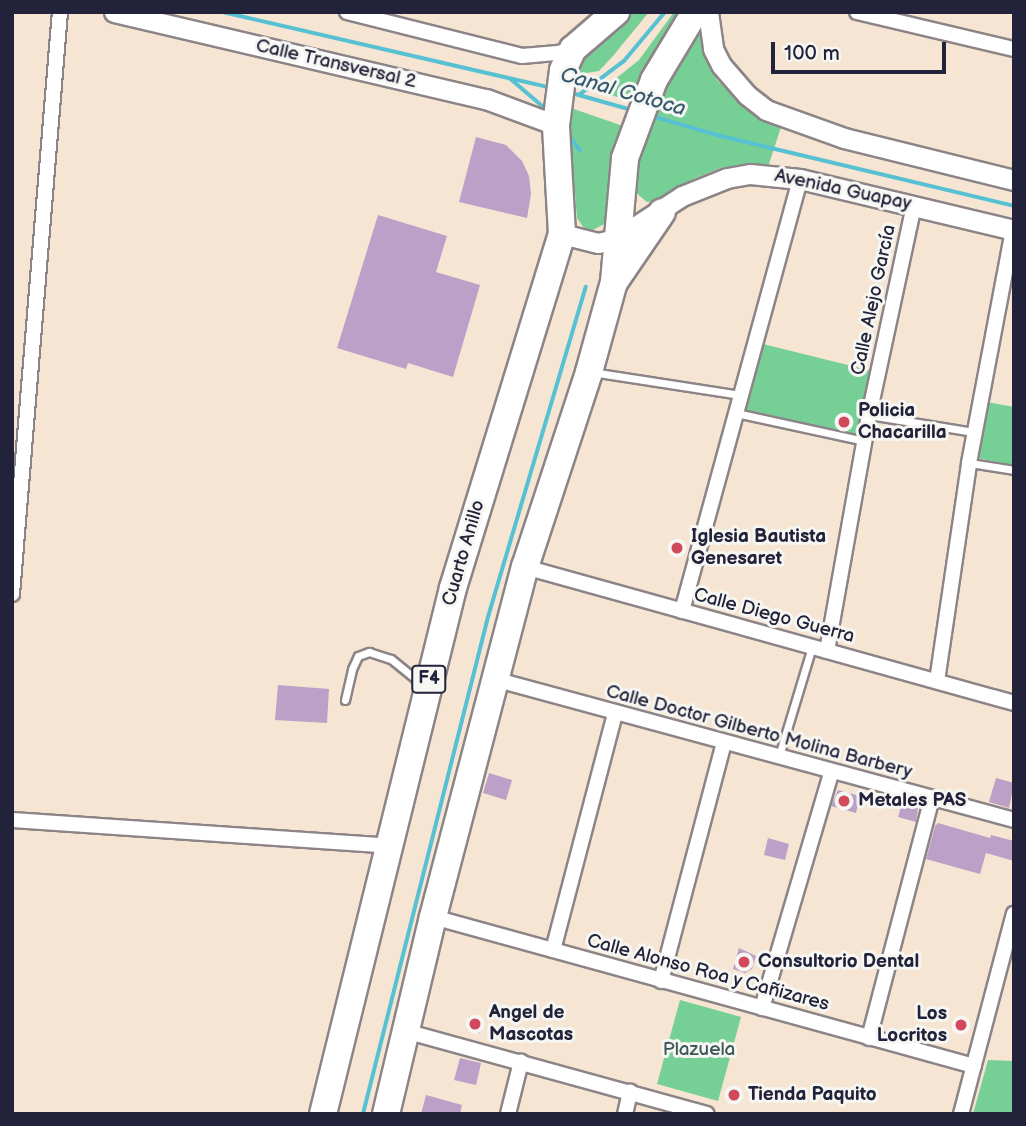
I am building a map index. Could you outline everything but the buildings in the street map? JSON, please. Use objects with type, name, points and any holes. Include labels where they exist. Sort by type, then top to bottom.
[{"type":"highway","points":[[568,59],[616,12]]},
{"type":"highway","points":[[386,1114],[433,917],[524,567],[589,372],[614,282],[625,158],[645,103],[669,53],[695,12]]},
{"type":"highway","name":"Cuarto Anillo","points":[[323,1114],[453,588],[562,234],[556,115],[568,59]]},
{"type":"highway","points":[[614,282],[662,212]]},
{"type":"main road","name":"Calle Transversal 2","points":[[114,12],[556,115]]},
{"type":"main road","points":[[708,12],[713,49],[721,65],[747,95],[766,110],[844,138],[1014,180]]},
{"type":"main road","name":"Avenida Guapay","points":[[616,239],[662,212],[682,196],[727,177],[774,174],[1013,230]]},
{"type":"main road","points":[[562,234],[598,243],[616,239]]},
{"type":"street","points":[[12,594],[60,12]]},
{"type":"street","points":[[347,12],[522,55],[558,53],[568,59]]},
{"type":"street","points":[[857,12],[1014,49]]},
{"type":"street","points":[[682,611],[800,179]]},
{"type":"street","name":"Calle Alejo García","points":[[827,651],[869,415],[914,205]]},
{"type":"street","points":[[937,681],[974,432],[1013,230]]},
{"type":"street","name":"Calle Diego Guerra","points":[[524,567],[1014,703]]},
{"type":"street","name":"Calle Doctor Gilberto Molina Barbery","points":[[494,679],[831,773],[1014,820]]},
{"type":"street","points":[[553,950],[615,713]]},
{"type":"street","points":[[661,981],[724,743]]},
{"type":"street","points":[[762,1008],[831,773]]},
{"type":"street","points":[[869,1038],[932,798]]},
{"type":"street","points":[[12,820],[390,846]]},
{"type":"street","points":[[961,1114],[1014,914]]},
{"type":"street","name":"Calle Alonso Roa y Cañizares","points":[[433,917],[974,1066]]},
{"type":"street","points":[[405,1031],[707,1114]]},
{"type":"street","points":[[508,1114],[521,1062]]},
{"type":"street","points":[[625,1114],[630,1092]]},
{"type":"lane","points":[[589,372],[740,395]]},
{"type":"lane","points":[[736,413],[864,441]]},
{"type":"lane","points":[[869,415],[974,432]]},
{"type":"lane","points":[[969,463],[1014,470]]},
{"type":"lane","points":[[778,758],[812,646]]},
{"type":"lane","points":[[345,700],[358,656],[369,652],[391,659],[427,688]]},
{"type":"green space","points":[[634,12],[649,12],[599,71],[574,75],[590,47]]},
{"type":"green space","points":[[674,12],[684,12],[637,102],[599,92],[639,60]]},
{"type":"green space","points":[[700,22],[703,53],[717,80],[737,100],[781,127],[768,167],[723,167],[691,180],[661,200],[647,202],[635,192],[632,166],[657,95]]},
{"type":"green space","points":[[568,107],[626,127],[608,222],[591,231],[584,228],[577,218]]},
{"type":"green space","points":[[759,343],[872,371],[860,436],[742,410]]},
{"type":"green space","points":[[987,402],[1014,407],[1014,465],[977,458]]},
{"type":"green space","name":"Plazuela","points":[[680,1000],[741,1017],[718,1101],[657,1084]]},
{"type":"green space","points":[[988,1060],[1014,1061],[1014,1114],[973,1114]]},
{"type":"waterway","name":"Canal Cotoca","points":[[223,12],[551,88]]},
{"type":"waterway","points":[[579,95],[624,61],[665,12]]},
{"type":"waterway","points":[[511,79],[547,110]]},
{"type":"waterway","name":"Canal Cotoca","points":[[572,93],[632,110]]},
{"type":"waterway","name":"Canal Cotoca","points":[[652,116],[721,136],[1014,206]]},
{"type":"waterway","points":[[568,134],[580,150]]},
{"type":"waterway","points":[[363,1114],[488,617],[586,287]]},
{"type":"place","name":"Policia Chacarilla","points":[[844,422]]},
{"type":"place","name":"Iglesia Bautista Genesaret","points":[[677,548]]},
{"type":"place","name":"Metales PAS","points":[[844,801]]},
{"type":"place","name":"Consultorio Dental","points":[[744,962]]},
{"type":"place","name":"Angel de Mascotas","points":[[475,1024]]},
{"type":"place","name":"Los Locritos","points":[[961,1025]]},
{"type":"place","name":"Tienda Paquito","points":[[734,1095]]}]
